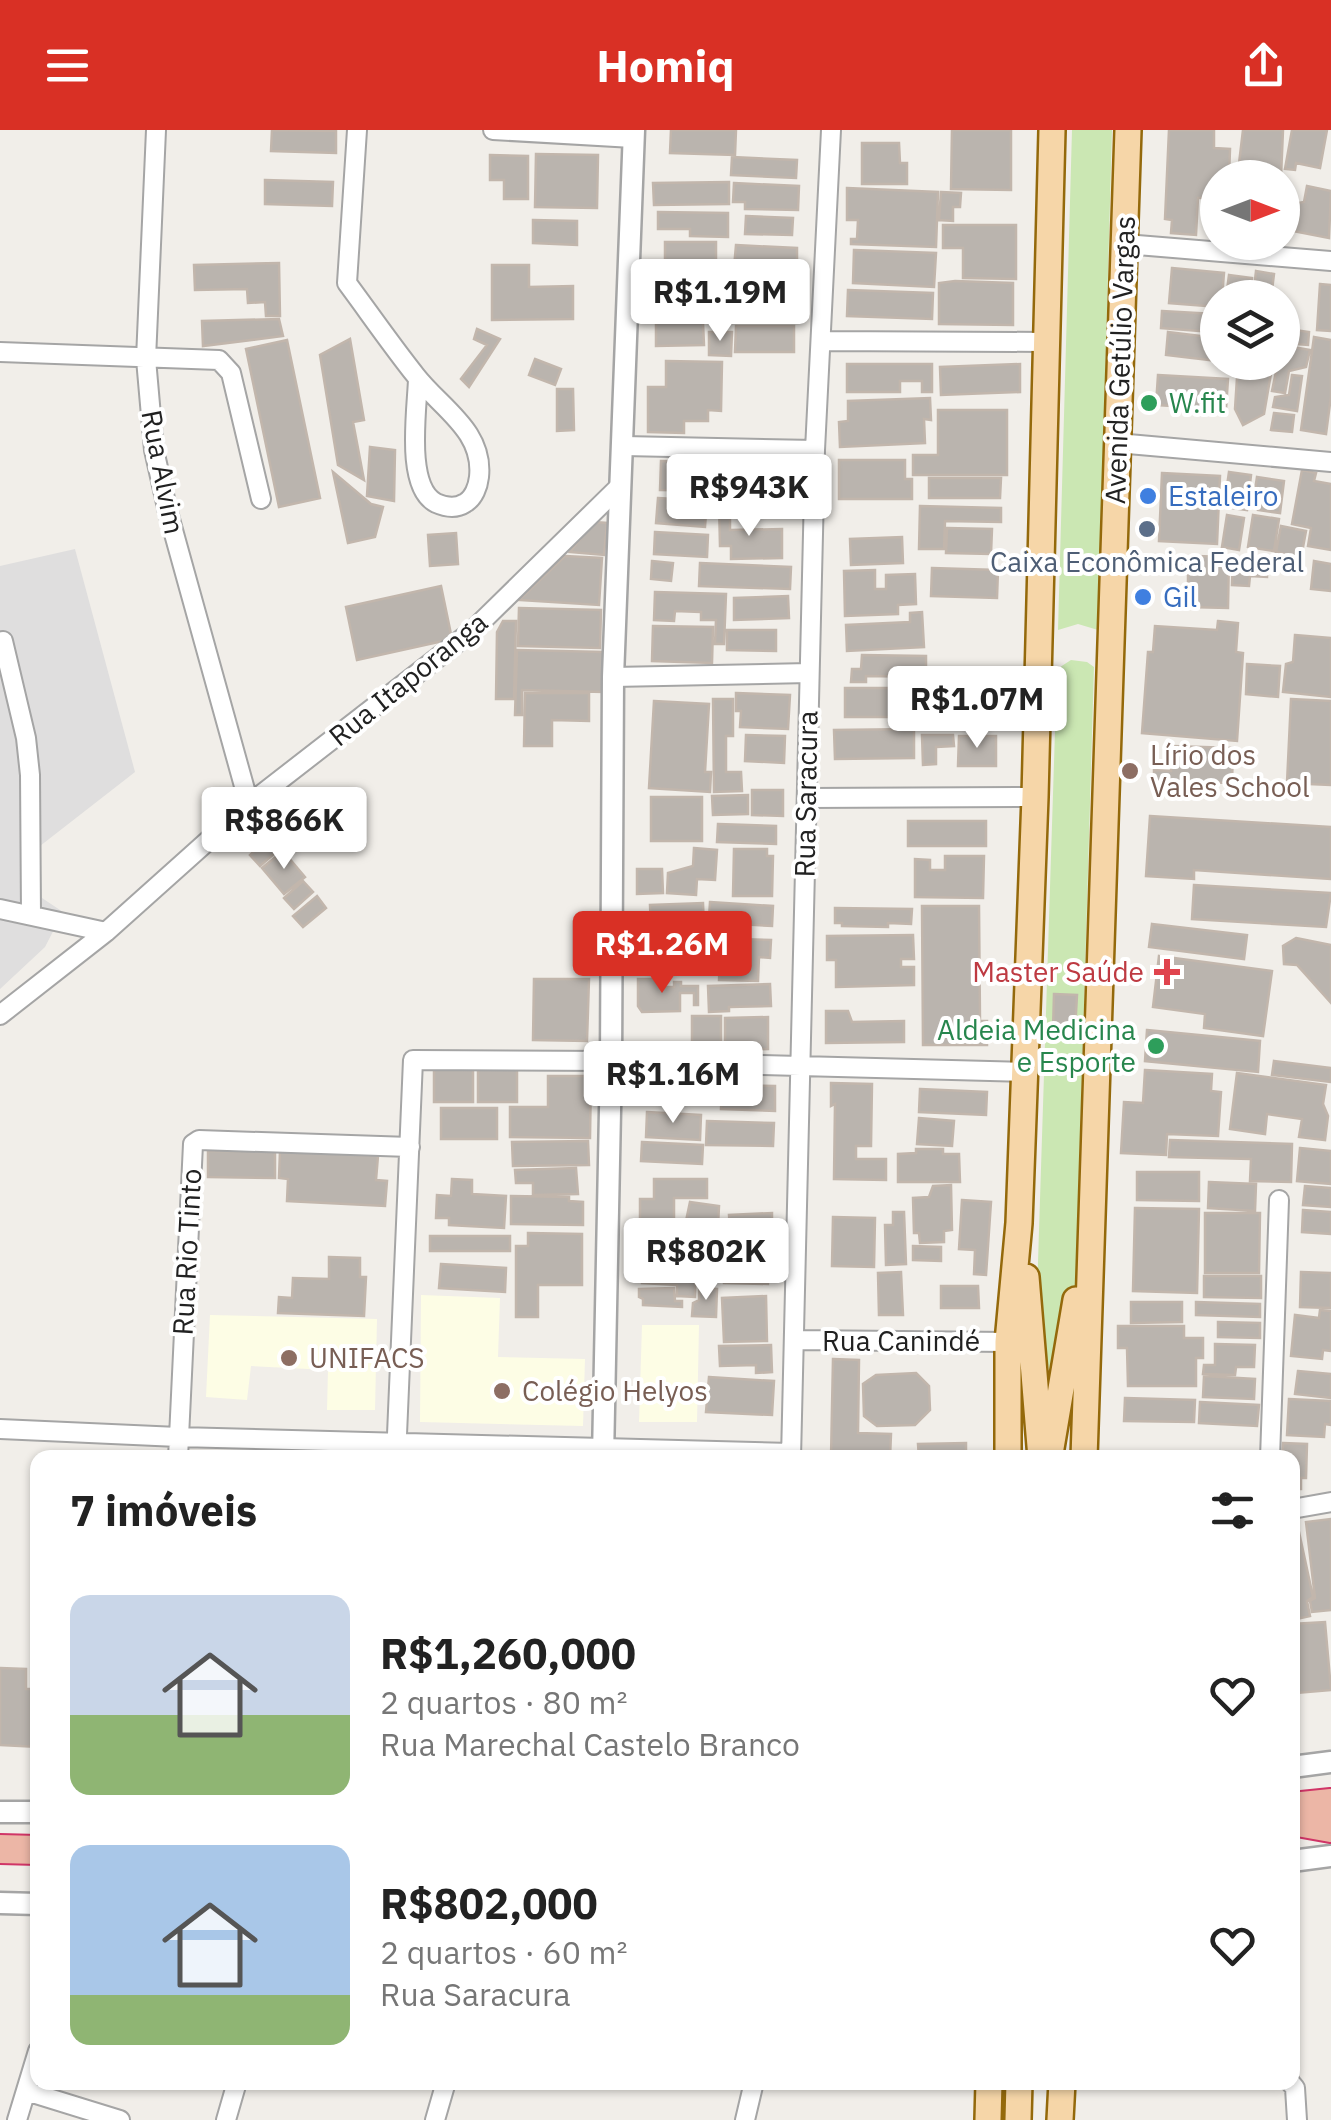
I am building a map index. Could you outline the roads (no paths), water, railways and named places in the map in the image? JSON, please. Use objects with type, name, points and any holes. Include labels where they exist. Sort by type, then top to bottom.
[{"type":"highway","points":[[1300,1806],[1331,1803]]},
{"type":"highway","points":[[1300,1822],[1331,1828]]},
{"type":"highway","points":[[0,1849],[30,1850]]},
{"type":"main road","points":[[1008,1450],[1008,1342],[1019,1223],[1036,797],[1052,130]]},
{"type":"main road","name":"Avenida Getúlio Vargas","points":[[1084,1450],[1128,130]]},
{"type":"main road","points":[[1019,1223],[1041,1450]]},
{"type":"main road","name":"Avenida Getúlio Vargas","points":[[1051,1450],[1067,1343],[1089,1250]]},
{"type":"main road","points":[[988,2120],[989,2090]]},
{"type":"main road","points":[[1018,2120],[1020,2090]]},
{"type":"main road","points":[[1060,2120],[1062,2090]]},
{"type":"street","name":"Rua Alvim","points":[[156,130],[146,359],[154,450],[249,804]]},
{"type":"street","points":[[358,130],[347,283],[418,379],[462,424],[475,444],[480,462],[479,482],[464,504],[444,507],[428,498],[418,483],[418,379]]},
{"type":"street","points":[[494,130],[633,134],[613,677],[612,1061],[603,1450]]},
{"type":"street","name":"Rua Saracura","points":[[791,1450],[815,450],[831,130]]},
{"type":"street","points":[[1124,244],[1331,261]]},
{"type":"street","points":[[821,340],[1045,342]]},
{"type":"street","points":[[0,352],[210,358],[226,365],[260,499]]},
{"type":"street","points":[[1117,443],[1331,462]]},
{"type":"street","points":[[624,446],[815,450]]},
{"type":"street","name":"Rua Itaporanga","points":[[0,1015],[106,932],[249,804],[472,631],[621,485]]},
{"type":"street","points":[[3,641],[26,738],[30,776],[31,915]]},
{"type":"street","points":[[613,677],[809,673]]},
{"type":"street","points":[[806,798],[1036,797]]},
{"type":"street","points":[[0,908],[106,932]]},
{"type":"street","points":[[0,1429],[396,1450],[413,1060],[1026,1072]]},
{"type":"street","name":"Rua Rio Tinto","points":[[178,1450],[193,1144],[200,1140],[410,1147]]},
{"type":"street","points":[[1270,1450],[1280,1200]]},
{"type":"street","name":"Rua Canindé","points":[[794,1340],[1008,1342]]},
{"type":"street","points":[[1300,1508],[1331,1502]]},
{"type":"street","points":[[1300,1766],[1331,1762]]},
{"type":"street","points":[[0,1812],[30,1812]]},
{"type":"street","points":[[1300,1859],[1331,1856]]},
{"type":"street","points":[[0,1903],[30,1904]]},
{"type":"street","points":[[18,2120],[30,2078]]},
{"type":"street","points":[[226,2120],[235,2090]]},
{"type":"street","points":[[435,2120],[444,2090]]},
{"type":"street","points":[[745,2120],[752,2090]]},
{"type":"street","points":[[1295,2090],[1297,2120]]},
{"type":"street","points":[[26,2092],[120,2120]]},
{"type":"place","name":"W.fit","points":[[1149,403]]},
{"type":"place","name":"Estaleiro","points":[[1148,496]]},
{"type":"place","name":"Caixa Econômica Federal","points":[[1147,529]]},
{"type":"place","name":"Gil","points":[[1143,597]]},
{"type":"place","name":"Lírio dos Vales School","points":[[1130,771]]},
{"type":"place","name":"Master Saúde","points":[[1167,972]]},
{"type":"place","name":"Aldeia Medicina e Esporte","points":[[1156,1046]]},
{"type":"place","name":"UNIFACS","points":[[289,1358]]},
{"type":"place","name":"Colégio Helyos","points":[[502,1391]]}]
